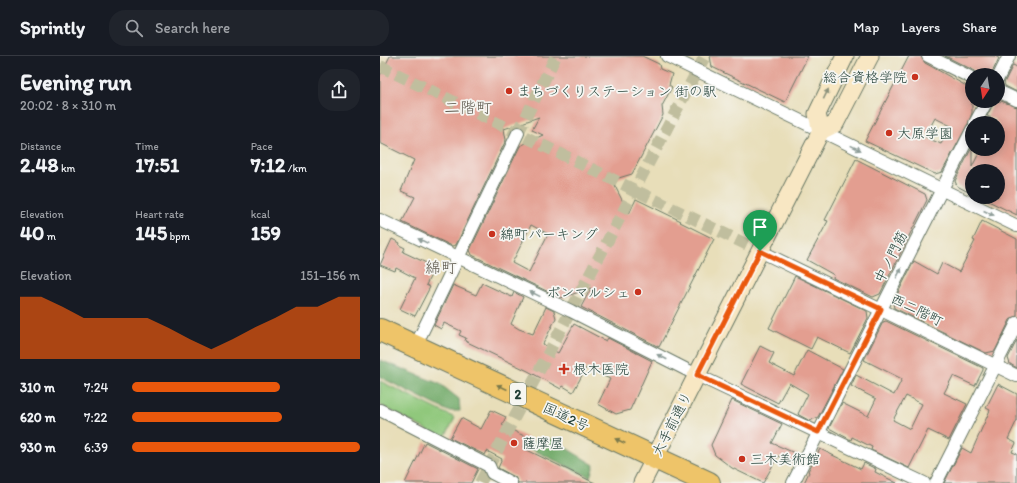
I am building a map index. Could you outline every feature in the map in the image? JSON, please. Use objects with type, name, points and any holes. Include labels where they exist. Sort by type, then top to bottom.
[{"type":"highway","name":"国道2号","points":[[380,330],[709,483]]},
{"type":"street","points":[[667,56],[1017,226]]},
{"type":"street","points":[[821,130],[817,114],[845,56]]},
{"type":"street","points":[[821,130],[835,124],[870,56]]},
{"type":"street","points":[[928,56],[965,74]]},
{"type":"street","points":[[1003,68],[1009,56]]},
{"type":"street","points":[[1005,94],[1017,100]]},
{"type":"street","name":"大手前通り","points":[[642,483],[821,130]]},
{"type":"street","points":[[415,347],[518,133]]},
{"type":"street","name":"中ノ門筋","points":[[793,483],[965,144]]},
{"type":"street","points":[[380,220],[571,311],[697,375],[924,483]]},
{"type":"street","name":"西二階町","points":[[760,251],[1017,376]]},
{"type":"street","points":[[936,483],[1017,323]]},
{"type":"street","points":[[380,410],[489,466],[492,473],[511,483]]},
{"type":"green space","points":[[380,360],[440,384],[459,399],[460,411],[448,411],[380,377]]},
{"type":"green space","points":[[380,381],[455,418],[444,439],[380,405]]},
{"type":"green space","points":[[551,439],[594,465],[590,477],[529,448],[530,442]]},
{"type":"building","points":[[390,56],[642,56],[659,64],[660,69],[672,74],[669,85],[672,87],[662,106],[663,115],[632,174],[612,180],[629,214],[636,199],[714,239],[659,347],[581,307],[591,288],[561,298],[472,255],[470,250],[520,146],[543,135],[532,130],[539,117],[504,129],[506,140],[456,245],[452,246],[402,222],[415,197],[401,191],[414,160],[380,143],[380,76]],"holes":[[[531,225],[548,234],[529,272],[512,263]]]},
{"type":"building","points":[[710,56],[808,56],[785,102],[712,67]]},
{"type":"building","points":[[909,56],[921,56],[925,63],[965,85],[965,108],[972,108],[971,116],[965,116],[965,130],[942,172],[935,174],[865,141]],"holes":[[[935,118],[951,126],[941,144],[925,137]]]},
{"type":"building","points":[[945,56],[994,56],[999,58],[994,68],[969,68]]},
{"type":"building","points":[[1013,65],[1017,67],[1017,92],[1005,86],[1005,81]]},
{"type":"building","points":[[1005,102],[1017,107],[1017,215],[994,204],[1005,204],[1005,164],[974,164],[978,156],[1005,156],[1005,116],[987,116],[991,108],[1005,108]]},
{"type":"building","points":[[968,156],[972,156],[972,164],[965,164],[965,190],[957,186],[955,181]]},
{"type":"building","points":[[856,159],[925,194],[927,200],[880,294],[873,297],[833,278],[834,275],[807,260],[828,221],[825,220]]},
{"type":"building","points":[[982,221],[1017,239],[1017,316],[1010,320],[995,351],[986,353],[894,308],[893,303],[914,261],[937,274],[942,263],[959,272],[975,241],[973,240]]},
{"type":"building","points":[[392,239],[400,243],[399,245],[405,248],[403,252],[435,267],[426,285],[430,287],[415,316],[400,309],[415,278],[396,268],[395,271],[380,265]]},
{"type":"building","points":[[795,276],[867,311],[868,318],[850,353],[817,337],[811,349],[769,328]]},
{"type":"building","points":[[482,283],[512,297],[514,292],[523,297],[511,324],[519,329],[533,334],[546,307],[554,311],[556,318],[543,344],[558,353],[574,324],[606,341],[608,338],[652,361],[630,410],[616,414],[598,404],[610,379],[586,368],[573,392],[563,386],[561,389],[528,371],[465,341],[466,338],[459,335],[461,331],[444,323],[441,329],[434,325],[453,285],[476,295]]},
{"type":"building","points":[[886,321],[983,368],[975,386],[953,376],[944,393],[967,404],[949,440],[928,430],[909,468],[871,450],[872,447],[852,437],[851,440],[829,428],[842,403],[868,416],[876,399],[851,386],[856,375],[894,395],[902,379],[864,360],[883,322]],"holes":[[[906,396],[922,404],[910,429],[893,420]]]},
{"type":"building","points":[[1017,340],[1017,368],[1010,364],[1008,358]]},
{"type":"building","points":[[760,346],[774,353],[769,363],[794,376],[807,350],[843,369],[818,417],[810,421],[798,414],[808,394],[789,383],[778,403],[741,384]]},
{"type":"building","points":[[998,384],[1017,394],[1017,420],[1008,439],[1016,443],[1012,452],[1017,454],[1017,483],[944,483],[962,448],[971,453],[990,410],[986,408]]},
{"type":"building","points":[[732,400],[782,424],[772,443],[799,455],[794,464],[778,456],[763,483],[732,468],[715,455],[711,445]]},
{"type":"building","points":[[491,410],[506,417],[502,425],[528,438],[523,448],[595,483],[518,483],[515,477],[498,468],[502,459],[487,451],[485,455],[450,438],[461,418],[481,429]]},
{"type":"building","points":[[425,442],[478,469],[471,483],[405,483]]},
{"type":"building","points":[[820,449],[861,469],[864,463],[876,469],[875,472],[897,483],[804,483],[809,472],[808,471]]},
{"type":"tunnel","points":[[518,133],[556,56]]},
{"type":"tunnel","points":[[480,483],[705,56]]},
{"type":"tunnel","points":[[380,66],[760,251]]},
{"type":"place","name":"総合資格学院","points":[[915,77]]},
{"type":"place","name":"まちづくりステーション 街の駅","points":[[509,91]]},
{"type":"place","name":"大原学園","points":[[889,133]]},
{"type":"place","name":"綿町パーキング","points":[[492,234]]},
{"type":"place","name":"ボンマルシェ","points":[[638,292]]},
{"type":"place","name":"根木医院","points":[[564,369]]},
{"type":"place","name":"薩摩屋","points":[[514,443]]},
{"type":"place","name":"三木美術館","points":[[742,459]]},
{"type":"district","name":"二階町","points":[[468,107]]},
{"type":"district","name":"綿町","points":[[441,267]]},
{"type":"route","points":[[760,251],[881,309],[818,432],[697,375],[760,251]]}]
